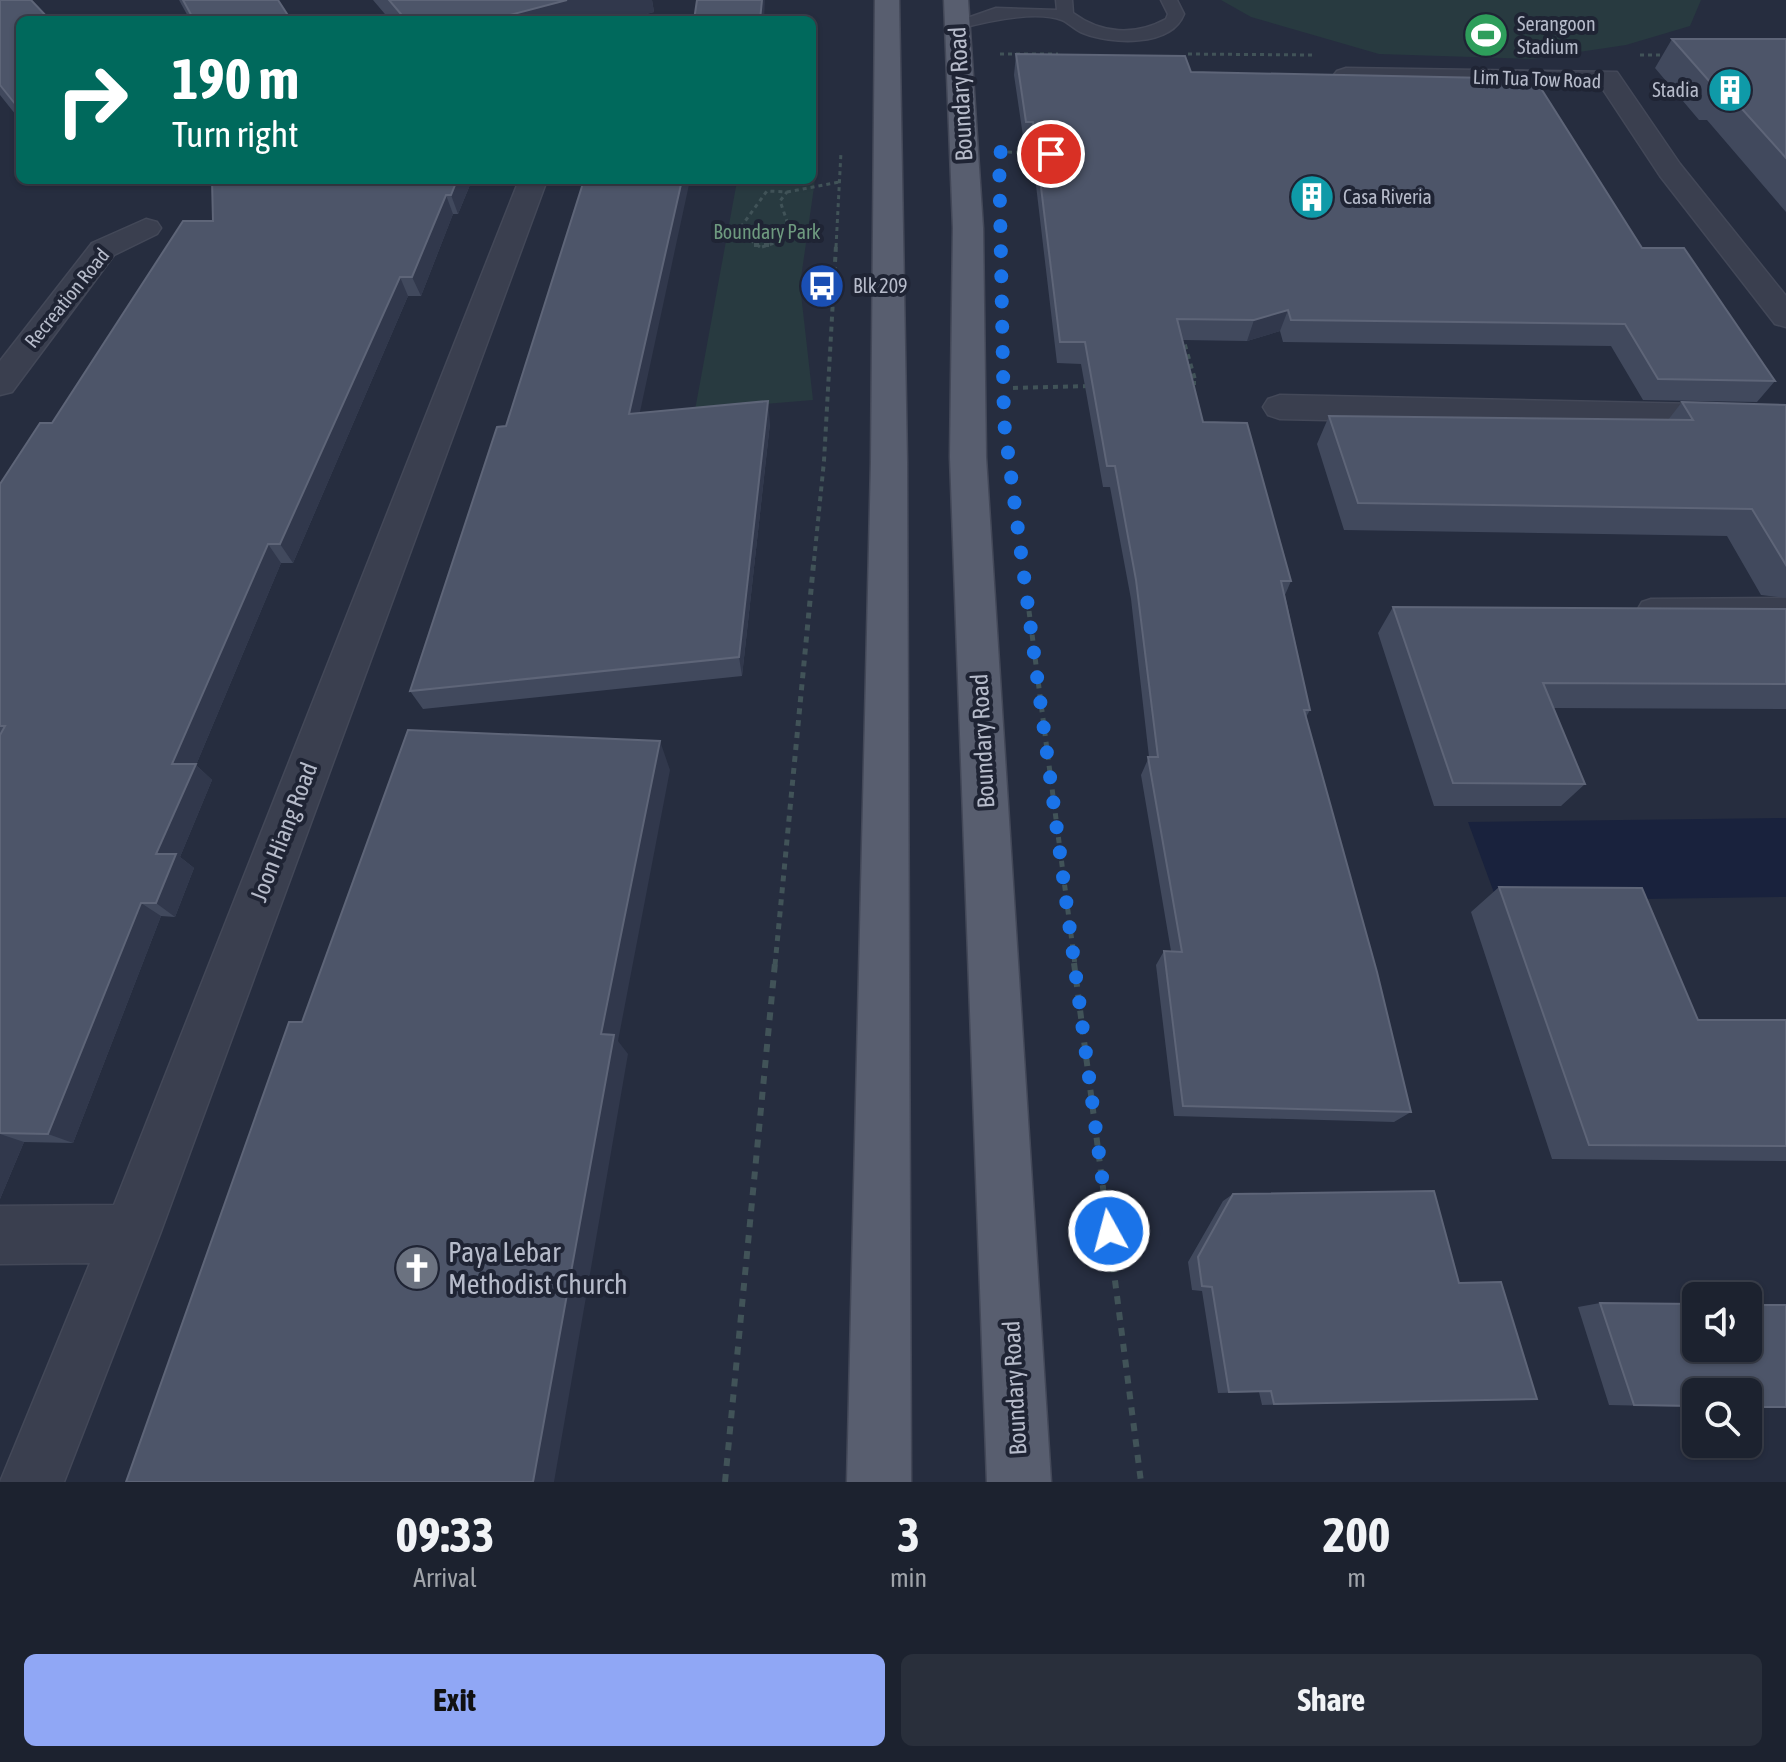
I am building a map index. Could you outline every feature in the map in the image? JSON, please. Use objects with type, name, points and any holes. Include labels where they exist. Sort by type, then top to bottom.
[{"type":"main road","points":[[879,1482],[889,434],[887,0]]},
{"type":"main road","name":"Boundary Road","points":[[977,37],[962,55],[972,358],[968,457],[1019,1482]]},
{"type":"street","name":"Lim Tua Tow Road","points":[[1327,76],[1608,77],[1670,170],[1786,317]]},
{"type":"street","name":"Joon Hiang Road","points":[[32,1482],[131,1234],[531,184]]},
{"type":"street","name":"Recreation Road","points":[[0,384],[103,249],[146,228]]},
{"type":"street","points":[[1280,407],[1786,418]]},
{"type":"street","points":[[0,1235],[131,1234]]},
{"type":"lane","points":[[977,37],[996,13],[1064,8],[1081,27],[1108,35],[1147,34],[1173,22],[1176,14],[1169,0]]},
{"type":"lane","points":[[1631,609],[1786,608]]},
{"type":"path","points":[[725,1482],[824,461],[842,136]]},
{"type":"path","points":[[999,152],[1042,153]]},
{"type":"path","points":[[787,192],[780,201],[788,224],[783,240],[761,247],[742,237],[738,231],[743,221],[767,191],[787,192],[839,182]]},
{"type":"path","points":[[1179,323],[1196,383],[1181,383]]},
{"type":"path","points":[[1013,388],[1105,385]]},
{"type":"path","points":[[1027,596],[1141,1482]]},
{"type":"green space","name":"Serangoon Stadium","points":[[1221,0],[1701,0],[1690,26],[1626,45],[1532,59],[1379,54],[1251,17]]},
{"type":"green space","name":"Boundary Park","points":[[736,184],[814,184],[800,285],[813,400],[695,410]]},
{"type":"water","points":[[1786,818],[1786,897],[1497,901],[1468,822]]},
{"type":"building","points":[[0,0],[31,0],[46,16],[16,16],[16,105],[0,85]]},
{"type":"building","points":[[183,0],[278,0],[288,16],[192,16]]},
{"type":"building","points":[[389,0],[567,0],[506,16],[403,16]]},
{"type":"building","points":[[697,0],[762,0],[760,16],[695,16]]},
{"type":"building","points":[[1672,39],[1786,39],[1786,158],[1725,90],[1717,90]]},
{"type":"building","points":[[1016,54],[1185,56],[1191,72],[1535,79],[1642,248],[1684,248],[1775,381],[1658,379],[1625,324],[1291,320],[1288,310],[1254,320],[1177,319],[1203,422],[1247,423],[1291,581],[1281,581],[1310,710],[1304,710],[1377,972],[1411,1112],[1183,1106],[1164,951],[1182,952],[1148,757],[1158,757],[1136,580],[1115,466],[1107,466],[1085,342],[1060,342],[1033,122],[1026,122]]},
{"type":"building","points":[[212,184],[455,184],[451,195],[446,195],[412,277],[400,277],[280,544],[268,544],[172,764],[196,764],[156,854],[176,854],[156,903],[141,903],[48,1134],[0,1133],[0,735],[5,726],[0,726],[0,484],[40,423],[52,423],[183,221],[213,221]]},
{"type":"building","points":[[583,184],[681,184],[629,414],[768,401],[739,657],[410,691],[497,427],[506,426]]},
{"type":"building","points":[[1682,402],[1786,405],[1786,565],[1752,509],[1358,503],[1329,416],[1693,420]]},
{"type":"building","points":[[1393,607],[1786,609],[1786,684],[1543,683],[1585,784],[1453,783]]},
{"type":"building","points":[[408,730],[660,741],[601,1034],[614,1035],[533,1482],[126,1482],[289,1022],[302,1022]]},
{"type":"building","points":[[1499,887],[1642,888],[1698,1020],[1786,1020],[1786,1146],[1589,1145]]},
{"type":"building","points":[[1434,1191],[1459,1283],[1501,1282],[1537,1399],[1274,1404],[1271,1391],[1229,1392],[1212,1287],[1202,1286],[1198,1257],[1233,1194]]},
{"type":"building","points":[[1600,1303],[1682,1304],[1682,1362],[1762,1362],[1762,1305],[1786,1305],[1786,1407],[1762,1407],[1762,1378],[1682,1378],[1682,1406],[1634,1405]]},
{"type":"place","name":"Serangoon Stadium","points":[[1486,35]]},
{"type":"place","name":"Stadia","points":[[1730,90]]},
{"type":"place","name":"Casa Riveria","points":[[1312,197]]},
{"type":"place","name":"Blk 209","points":[[822,286]]},
{"type":"place","name":"Paya Lebar Methodist Church","points":[[417,1268]]},
{"type":"route","points":[[1051,154],[999,152],[1004,422],[1109,1231]]}]
